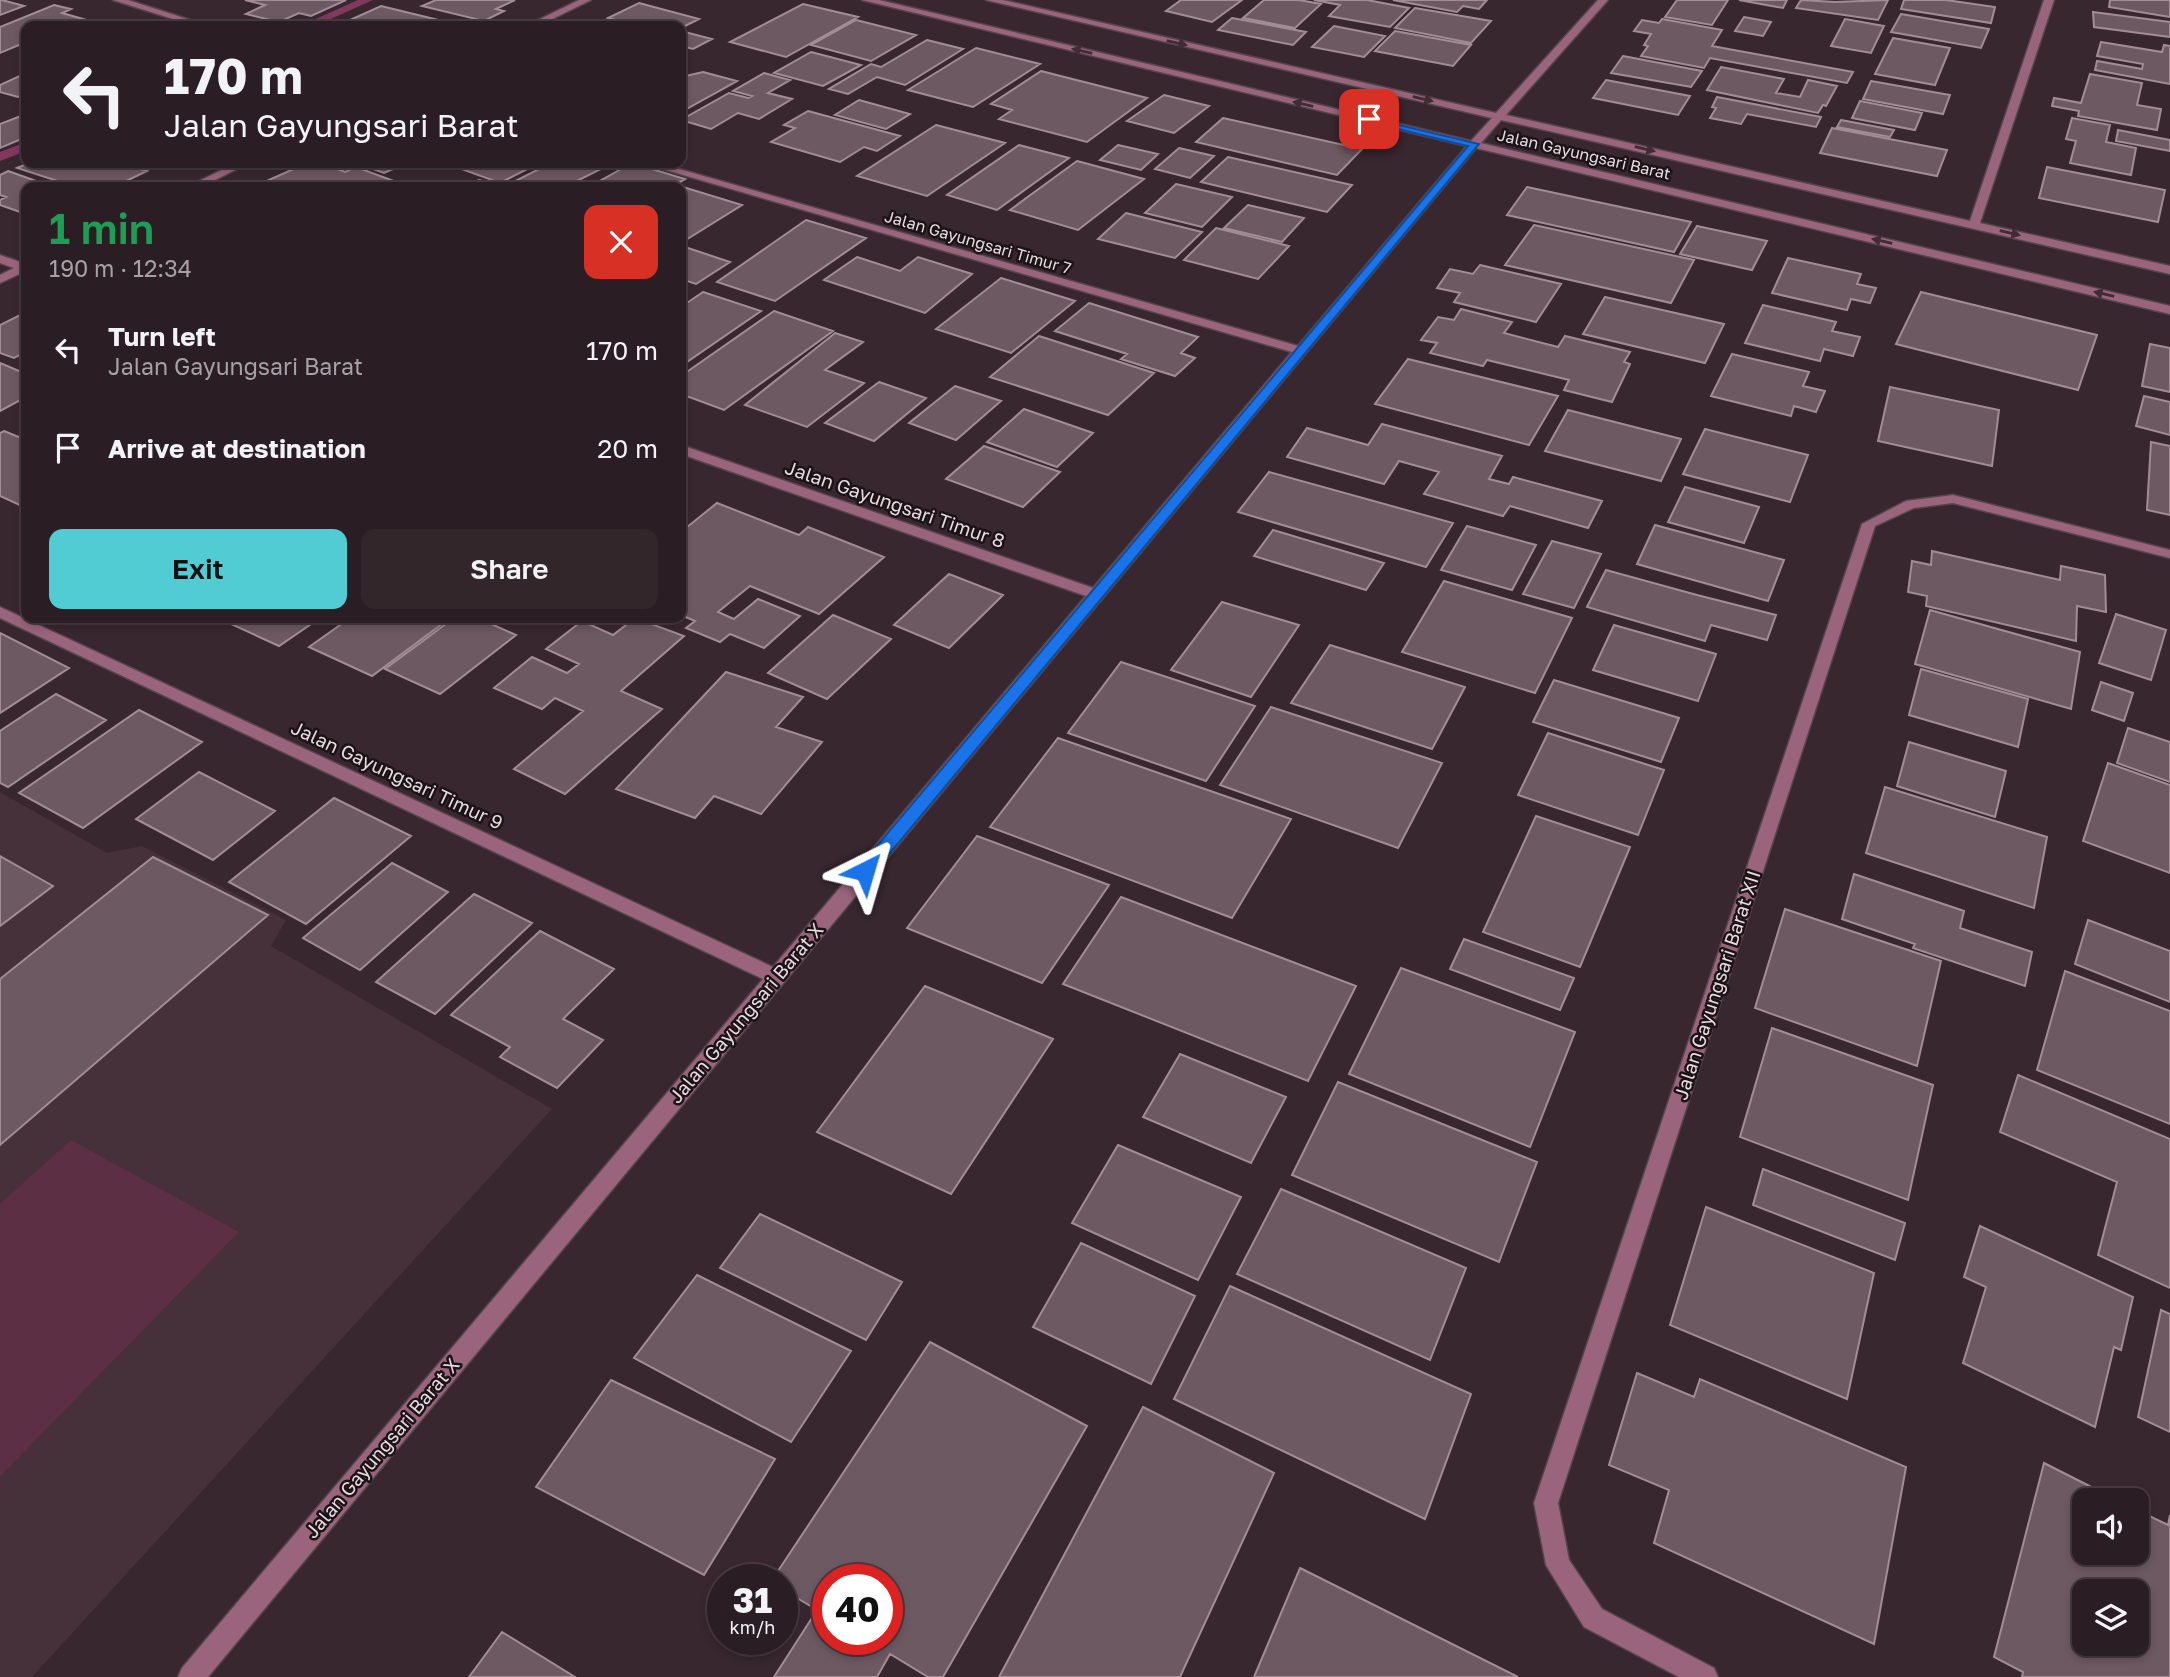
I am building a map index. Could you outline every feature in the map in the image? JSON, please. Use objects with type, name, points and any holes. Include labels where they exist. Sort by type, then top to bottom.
[{"type":"street","points":[[118,0],[187,21]]},
{"type":"street","points":[[140,7],[157,0]]},
{"type":"street","points":[[542,21],[586,0]]},
{"type":"street","name":"Jalan Gayungsari Barat","points":[[867,0],[2170,310]]},
{"type":"street","name":"Jalan Gayungsari Barat","points":[[991,0],[2170,270]]},
{"type":"street","name":"Jalan Gayungsari Barat X","points":[[191,1677],[1474,144],[1502,117],[1603,0]]},
{"type":"street","points":[[1974,225],[2049,0]]},
{"type":"street","points":[[204,182],[233,168]]},
{"type":"street","name":"Jalan Gayungsari Timur 7","points":[[663,168],[1301,351]]},
{"type":"street","points":[[0,259],[21,265]]},
{"type":"street","points":[[0,279],[21,269]]},
{"type":"street","name":"Jalan Gayungsari Timur 8","points":[[686,451],[1097,595]]},
{"type":"street","name":"Jalan Gayungsari Barat XII","points":[[1705,1677],[1593,1618],[1558,1564],[1546,1503],[1869,524],[1911,504],[1954,499],[2170,554]]},
{"type":"street","name":"Jalan Gayungsari Timur 9","points":[[0,612],[21,622]]},
{"type":"street","name":"Jalan Gayungsari Timur 9","points":[[23,623],[776,978]]},
{"type":"shaded area","points":[[0,792],[107,853],[142,846],[286,920],[271,946],[552,1109],[32,1677],[0,1677]]},
{"type":"shaded area","points":[[71,1140],[239,1232],[0,1476],[0,1204]]},
{"type":"building","points":[[2,0],[24,6],[0,15]]},
{"type":"building","points":[[245,0],[346,0],[311,16],[299,13],[281,21],[246,14],[265,5]]},
{"type":"building","points":[[436,0],[515,0],[496,9],[504,11],[484,21],[422,6]]},
{"type":"building","points":[[1181,0],[1242,0],[1212,22],[1166,11]]},
{"type":"building","points":[[1264,0],[1299,0],[1321,4],[1295,28],[1243,18]]},
{"type":"building","points":[[1314,0],[1367,0],[1409,8],[1390,27],[1329,16],[1340,5]]},
{"type":"building","points":[[1393,0],[1487,0],[1479,9],[1463,6],[1457,12]]},
{"type":"building","points":[[1677,0],[1728,0],[1712,25],[1665,17]]},
{"type":"building","points":[[1739,0],[1787,0],[1783,8]]},
{"type":"building","points":[[1801,0],[1888,0],[1878,20],[1796,8]]},
{"type":"building","points":[[1904,0],[1946,0],[1995,7],[1991,23],[1901,9]]},
{"type":"building","points":[[2110,0],[2170,0],[2170,17],[2109,7]]},
{"type":"building","points":[[639,3],[699,19],[686,26],[686,21],[620,21],[608,18]]},
{"type":"building","points":[[803,4],[858,17],[786,57],[730,42]]},
{"type":"building","points":[[54,5],[71,9],[62,13],[83,19],[21,21],[21,44],[0,53],[0,27]]},
{"type":"building","points":[[381,6],[442,21],[354,21],[350,20]]},
{"type":"building","points":[[1415,8],[1491,21],[1471,43],[1395,28]]},
{"type":"building","points":[[2093,12],[2170,22],[2170,37],[2094,27]]},
{"type":"building","points":[[1901,14],[1989,29],[1981,48],[1891,32]]},
{"type":"building","points":[[1744,17],[1771,22],[1763,36],[1735,31]]},
{"type":"building","points":[[1232,18],[1306,32],[1293,45],[1218,30]]},
{"type":"building","points":[[1662,19],[1722,30],[1712,46],[1853,72],[1847,83],[1710,58],[1704,68],[1641,56],[1648,46],[1644,45],[1651,34],[1634,31],[1642,20],[1659,23]]},
{"type":"building","points":[[1845,19],[1884,26],[1871,53],[1831,46]]},
{"type":"building","points":[[856,20],[916,35],[871,61],[811,45]]},
{"type":"building","points":[[1334,26],[1385,36],[1364,57],[1312,47]]},
{"type":"building","points":[[1395,31],[1471,45],[1453,66],[1375,51]]},
{"type":"building","points":[[686,32],[712,39],[693,49],[686,47]]},
{"type":"building","points":[[1893,38],[1950,48],[1935,85],[1875,74]]},
{"type":"building","points":[[927,40],[963,49],[905,85],[877,77],[848,94],[829,89],[871,64],[881,67]]},
{"type":"building","points":[[2101,42],[2162,52],[2164,45],[2170,46],[2170,84],[2095,70],[2097,61],[2142,69],[2143,64],[2097,56]]},
{"type":"building","points":[[976,48],[1040,64],[973,107],[908,90]]},
{"type":"building","points":[[811,52],[861,65],[823,86],[774,73]]},
{"type":"building","points":[[1623,56],[1702,71],[1691,87],[1611,73]]},
{"type":"building","points":[[1721,67],[1784,79],[1776,93],[1800,97],[1808,80],[1837,86],[1826,106],[1823,105],[1818,113],[1707,90]]},
{"type":"building","points":[[1041,71],[1147,98],[1087,142],[999,119],[1012,110],[991,104]]},
{"type":"building","points":[[703,72],[737,81],[686,109],[686,76]]},
{"type":"building","points":[[764,73],[790,80],[768,93],[792,99],[759,119],[738,113],[711,129],[686,122],[686,117],[729,93],[748,98],[752,96],[733,91]]},
{"type":"building","points":[[2090,74],[2142,83],[2137,105],[2161,109],[2157,130],[2078,116],[2079,111],[2052,106],[2054,98],[2081,103]]},
{"type":"building","points":[[21,75],[21,96],[0,92],[0,85]]},
{"type":"building","points":[[1606,80],[1690,96],[1678,115],[1593,98]]},
{"type":"building","points":[[1871,81],[1950,95],[1943,114],[1863,99]]},
{"type":"building","points":[[1164,95],[1209,106],[1174,133],[1127,121]]},
{"type":"building","points":[[1717,97],[1821,117],[1816,127],[1747,114],[1741,124],[1710,118],[1716,108],[1712,107]]},
{"type":"building","points":[[859,100],[910,114],[886,129],[835,115]]},
{"type":"building","points":[[1860,101],[1922,113],[1915,130],[1852,118]]},
{"type":"building","points":[[808,111],[900,136],[877,151],[864,147],[840,162],[771,142],[795,128],[784,125]]},
{"type":"building","points":[[21,116],[21,139],[0,148],[0,124]]},
{"type":"building","points":[[1223,118],[1362,149],[1337,175],[1196,142]]},
{"type":"building","points":[[2072,118],[2110,125],[2106,142],[2136,148],[2131,175],[2070,163],[2076,141],[2066,139]]},
{"type":"building","points":[[1841,120],[1894,130],[1890,137],[1837,127]]},
{"type":"building","points":[[936,125],[1005,143],[927,196],[857,176]]},
{"type":"building","points":[[1832,128],[1947,150],[1937,176],[1820,153]]},
{"type":"building","points":[[2118,130],[2170,140],[2170,151],[2116,141]]},
{"type":"building","points":[[1019,145],[1069,158],[997,210],[947,195]]},
{"type":"building","points":[[1118,145],[1158,154],[1141,170],[1100,160]]},
{"type":"building","points":[[1179,148],[1214,156],[1190,178],[1155,169]]},
{"type":"building","points":[[1228,157],[1352,185],[1327,212],[1201,182]]},
{"type":"building","points":[[1077,161],[1144,179],[1078,230],[1010,210]]},
{"type":"building","points":[[2047,167],[2165,190],[2158,222],[2039,198]]},
{"type":"building","points":[[17,168],[137,168],[147,171],[124,182],[60,182]]},
{"type":"building","points":[[296,168],[334,168],[345,172],[359,168],[396,182],[264,182]]},
{"type":"building","points":[[370,168],[396,168],[384,173]]},
{"type":"building","points":[[468,168],[529,168],[502,182],[464,170]]},
{"type":"building","points":[[541,168],[601,169],[575,182],[513,182]]},
{"type":"building","points":[[623,168],[649,168],[685,179],[680,182],[598,182]]},
{"type":"building","points":[[8,171],[39,182],[21,182],[21,212],[0,205],[0,200],[6,197],[0,195],[0,175]]},
{"type":"building","points":[[1176,184],[1232,197],[1202,227],[1145,213]]},
{"type":"building","points":[[1527,187],[1691,222],[1674,252],[1507,215]]},
{"type":"building","points":[[686,188],[742,205],[686,240]]},
{"type":"building","points":[[1248,205],[1304,218],[1282,242],[1224,228]]},
{"type":"building","points":[[1126,213],[1202,232],[1175,258],[1098,239]]},
{"type":"building","points":[[806,220],[866,238],[775,301],[717,282]]},
{"type":"building","points":[[1534,225],[1694,260],[1671,303],[1505,265]]},
{"type":"building","points":[[1697,226],[1767,241],[1752,270],[1680,254]]},
{"type":"building","points":[[1216,228],[1289,246],[1258,279],[1184,260]]},
{"type":"building","points":[[686,247],[730,262],[696,284],[686,281]]},
{"type":"building","points":[[857,257],[900,271],[918,257],[972,274],[925,313],[824,280]]},
{"type":"building","points":[[1788,258],[1861,274],[1857,284],[1876,288],[1870,303],[1851,299],[1847,310],[1772,293]]},
{"type":"building","points":[[1480,265],[1561,284],[1536,322],[1454,302],[1460,293],[1437,288],[1450,269],[1473,274]]},
{"type":"building","points":[[1001,278],[1075,301],[1011,353],[936,329]]},
{"type":"building","points":[[703,292],[761,311],[686,363],[686,304]]},
{"type":"building","points":[[1921,292],[2097,335],[2078,390],[1896,344]]},
{"type":"building","points":[[1605,297],[1724,324],[1705,363],[1583,334]]},
{"type":"building","points":[[1089,303],[1198,337],[1181,353],[1195,358],[1175,376],[1121,359],[1127,354],[1055,331]]},
{"type":"building","points":[[1763,305],[1836,322],[1832,331],[1860,337],[1853,356],[1824,349],[1820,361],[1745,343]]},
{"type":"building","points":[[1461,309],[1512,322],[1504,333],[1558,347],[1565,336],[1630,352],[1624,362],[1630,364],[1612,402],[1564,390],[1569,380],[1487,360],[1483,366],[1430,353],[1437,343],[1421,340],[1438,317],[1454,320]]},
{"type":"building","points":[[774,311],[833,331],[724,410],[686,396],[686,373]]},
{"type":"building","points":[[21,314],[21,354],[14,358],[0,353],[0,325]]},
{"type":"building","points":[[835,333],[863,342],[825,370],[864,383],[807,427],[745,405]]},
{"type":"building","points":[[1039,336],[1154,373],[1108,415],[990,377]]},
{"type":"building","points":[[2150,344],[2170,348],[2170,392],[2142,386]]},
{"type":"building","points":[[1732,354],[1809,372],[1803,386],[1825,391],[1816,412],[1794,406],[1791,416],[1711,396]]},
{"type":"building","points":[[1408,359],[1558,396],[1529,445],[1375,404]]},
{"type":"building","points":[[0,363],[21,372],[21,400],[0,411]]},
{"type":"building","points":[[879,382],[926,398],[874,441],[825,423]]},
{"type":"building","points":[[955,386],[1001,401],[956,440],[909,423]]},
{"type":"building","points":[[1890,387],[1999,410],[1992,466],[1878,441]]},
{"type":"building","points":[[2144,396],[2170,402],[2170,435],[2136,426]]},
{"type":"building","points":[[1024,409],[1093,433],[1057,467],[987,442]]},
{"type":"building","points":[[1568,410],[1681,439],[1661,481],[1545,451]]},
{"type":"building","points":[[1382,424],[1502,456],[1489,479],[1509,484],[1513,477],[1602,501],[1588,528],[1510,506],[1503,516],[1424,494],[1439,472],[1399,461],[1384,484],[1287,457],[1307,428],[1368,445]]},
{"type":"building","points":[[1705,429],[1808,455],[1790,502],[1683,474]]},
{"type":"building","points":[[4,431],[21,438],[21,506],[0,496],[0,433]]},
{"type":"building","points":[[2151,442],[2170,446],[2170,515],[2147,510]]},
{"type":"building","points":[[984,446],[1060,472],[1023,507],[946,479]]},
{"type":"building","points":[[1269,472],[1453,523],[1426,567],[1238,512]]},
{"type":"building","points":[[1685,487],[1759,507],[1744,543],[1668,522]]},
{"type":"building","points":[[717,503],[799,535],[808,527],[884,557],[819,614],[750,586],[718,612],[734,619],[758,599],[800,616],[764,648],[730,634],[720,642],[686,628],[695,621],[686,617],[686,528]]},
{"type":"building","points":[[1655,525],[1784,560],[1768,601],[1637,564]]},
{"type":"building","points":[[1467,526],[1536,545],[1512,590],[1441,570]]},
{"type":"building","points":[[1273,530],[1384,563],[1366,590],[1254,556]]},
{"type":"building","points":[[1552,541],[1601,554],[1574,608],[1523,594]]},
{"type":"building","points":[[1932,551],[2060,580],[2061,566],[2105,575],[2106,612],[2077,606],[2076,641],[1926,606],[1927,596],[1908,592],[1912,561],[1931,565]]},
{"type":"building","points":[[1606,570],[1776,615],[1767,640],[1711,625],[1705,641],[1587,607]]},
{"type":"building","points":[[949,574],[1003,595],[949,648],[894,625]]},
{"type":"building","points":[[1444,581],[1572,618],[1535,693],[1402,652]]},
{"type":"building","points":[[1222,602],[1299,625],[1251,697],[1171,670]]},
{"type":"building","points":[[1930,610],[2080,652],[2071,709],[1915,664]]},
{"type":"building","points":[[2116,614],[2166,630],[2151,680],[2099,663]]},
{"type":"building","points":[[833,615],[891,639],[827,699],[768,673]]},
{"type":"building","points":[[229,623],[313,623],[279,646]]},
{"type":"building","points":[[343,623],[443,623],[372,676],[309,647]]},
{"type":"building","points":[[447,623],[489,623],[516,635],[440,694],[385,669]]},
{"type":"building","points":[[579,623],[586,623],[613,635],[629,623],[649,623],[684,636],[621,691],[662,709],[565,794],[514,769],[583,711],[555,698],[542,709],[494,688],[532,657],[567,673],[579,664],[546,649]]},
{"type":"building","points":[[1614,625],[1716,654],[1698,701],[1593,670]]},
{"type":"building","points":[[0,633],[69,668],[0,713]]},
{"type":"building","points":[[1330,645],[1465,687],[1432,749],[1291,703]]},
{"type":"building","points":[[1121,662],[1255,706],[1206,781],[1068,733]]},
{"type":"building","points":[[1921,669],[2028,699],[2018,747],[1909,715]]},
{"type":"building","points":[[726,672],[803,697],[776,727],[822,742],[761,814],[714,796],[695,818],[616,789]]},
{"type":"building","points":[[1554,680],[1679,718],[1661,762],[1533,722]]},
{"type":"building","points":[[2101,682],[2133,693],[2124,721],[2092,710]]},
{"type":"building","points":[[56,694],[106,720],[8,787],[0,783],[0,731]]},
{"type":"building","points":[[1271,707],[1442,763],[1398,848],[1220,785]]},
{"type":"building","points":[[139,710],[202,742],[83,828],[19,793]]},
{"type":"building","points":[[2128,728],[2170,742],[2170,782],[2117,763]]},
{"type":"building","points":[[1548,733],[1664,770],[1638,835],[1518,795]]},
{"type":"building","points":[[1058,738],[1291,819],[1232,918],[990,827]]},
{"type":"building","points":[[1909,742],[2006,771],[1995,817],[1897,786]]},
{"type":"building","points":[[2108,763],[2170,785],[2170,873],[2083,841]]},
{"type":"building","points":[[199,772],[275,811],[213,860],[136,819]]},
{"type":"building","points":[[1885,787],[2047,837],[2034,908],[1866,853]]},
{"type":"building","points":[[334,798],[411,836],[306,924],[229,882]]},
{"type":"building","points":[[1536,816],[1630,847],[1580,967],[1483,932]]},
{"type":"building","points":[[977,836],[1109,885],[1042,983],[907,928]]},
{"type":"building","points":[[0,856],[53,886],[0,926]]},
{"type":"building","points":[[153,857],[268,915],[0,1145],[0,979]]},
{"type":"building","points":[[392,863],[448,892],[360,970],[303,938]]},
{"type":"building","points":[[1854,874],[1964,911],[1960,928],[2032,952],[2025,986],[1913,948],[1915,944],[1842,919]]},
{"type":"building","points":[[474,894],[532,923],[435,1014],[376,982]]},
{"type":"building","points":[[1121,897],[1356,986],[1308,1081],[1063,984]]},
{"type":"building","points":[[1785,909],[1941,961],[1917,1066],[1755,1008]]},
{"type":"building","points":[[2088,920],[2170,951],[2170,1002],[2075,964]]},
{"type":"building","points":[[540,931],[614,969],[563,1019],[603,1040],[557,1088],[500,1057],[510,1047],[451,1015]]},
{"type":"building","points":[[1464,939],[1574,978],[1560,1010],[1450,969]]},
{"type":"building","points":[[1401,968],[1575,1032],[1530,1147],[1349,1074]]},
{"type":"building","points":[[2065,971],[2170,1011],[2170,1124],[2037,1070]]},
{"type":"building","points":[[925,986],[1053,1039],[951,1194],[817,1132]]},
{"type":"building","points":[[1772,1028],[1933,1085],[1908,1200],[1740,1137]]},
{"type":"building","points":[[1180,1054],[1286,1097],[1251,1163],[1143,1117]]},
{"type":"building","points":[[2018,1075],[2170,1139],[2170,1288],[2098,1255],[2117,1182],[2000,1132]]},
{"type":"building","points":[[1338,1082],[1537,1162],[1499,1262],[1292,1175]]},
{"type":"building","points":[[1118,1145],[1241,1197],[1198,1280],[1072,1223]]},
{"type":"building","points":[[1763,1169],[1905,1223],[1895,1260],[1753,1205]]},
{"type":"building","points":[[1281,1189],[1466,1268],[1430,1360],[1237,1274]]},
{"type":"building","points":[[1706,1207],[1874,1273],[1847,1399],[1670,1325]]},
{"type":"building","points":[[760,1214],[902,1282],[866,1340],[720,1268]]},
{"type":"building","points":[[1980,1226],[2133,1297],[2121,1350],[2114,1347],[2095,1427],[1963,1363],[1986,1287],[1964,1277]]},
{"type":"building","points":[[1081,1243],[1195,1296],[1151,1384],[1033,1327]]},
{"type":"building","points":[[697,1275],[851,1351],[791,1442],[634,1358]]},
{"type":"building","points":[[1230,1286],[1471,1394],[1425,1519],[1174,1399]]},
{"type":"building","points":[[2161,1310],[2170,1314],[2170,1432],[2138,1417]]},
{"type":"building","points":[[930,1342],[1087,1426],[943,1677],[928,1677],[892,1655],[903,1655],[903,1564],[812,1564],[812,1607],[798,1599],[798,1564],[783,1564]]},
{"type":"building","points":[[1637,1373],[1694,1397],[1700,1379],[1906,1467],[1874,1644],[1654,1543],[1669,1490],[1609,1465]]},
{"type":"building","points":[[611,1380],[775,1459],[711,1564],[707,1564],[704,1575],[536,1487]]},
{"type":"building","points":[[1143,1407],[1274,1473],[1180,1677],[999,1677]]},
{"type":"building","points":[[2044,1463],[2093,1488],[2072,1488],[2072,1565],[2149,1565],[2149,1516],[2168,1525],[2170,1515],[2170,1677],[2022,1677],[2023,1672],[1994,1657]]},
{"type":"building","points":[[1300,1568],[1518,1677],[1254,1677]]},
{"type":"building","points":[[812,1618],[812,1655],[889,1655],[877,1677],[774,1677],[788,1655],[798,1655],[798,1640]]},
{"type":"building","points":[[502,1632],[575,1677],[469,1677]]},
{"type":"waterway","points":[[318,21],[367,0]]},
{"type":"waterway","points":[[0,157],[21,148]]},
{"type":"route","points":[[865,871],[1474,144],[1369,119]]}]
